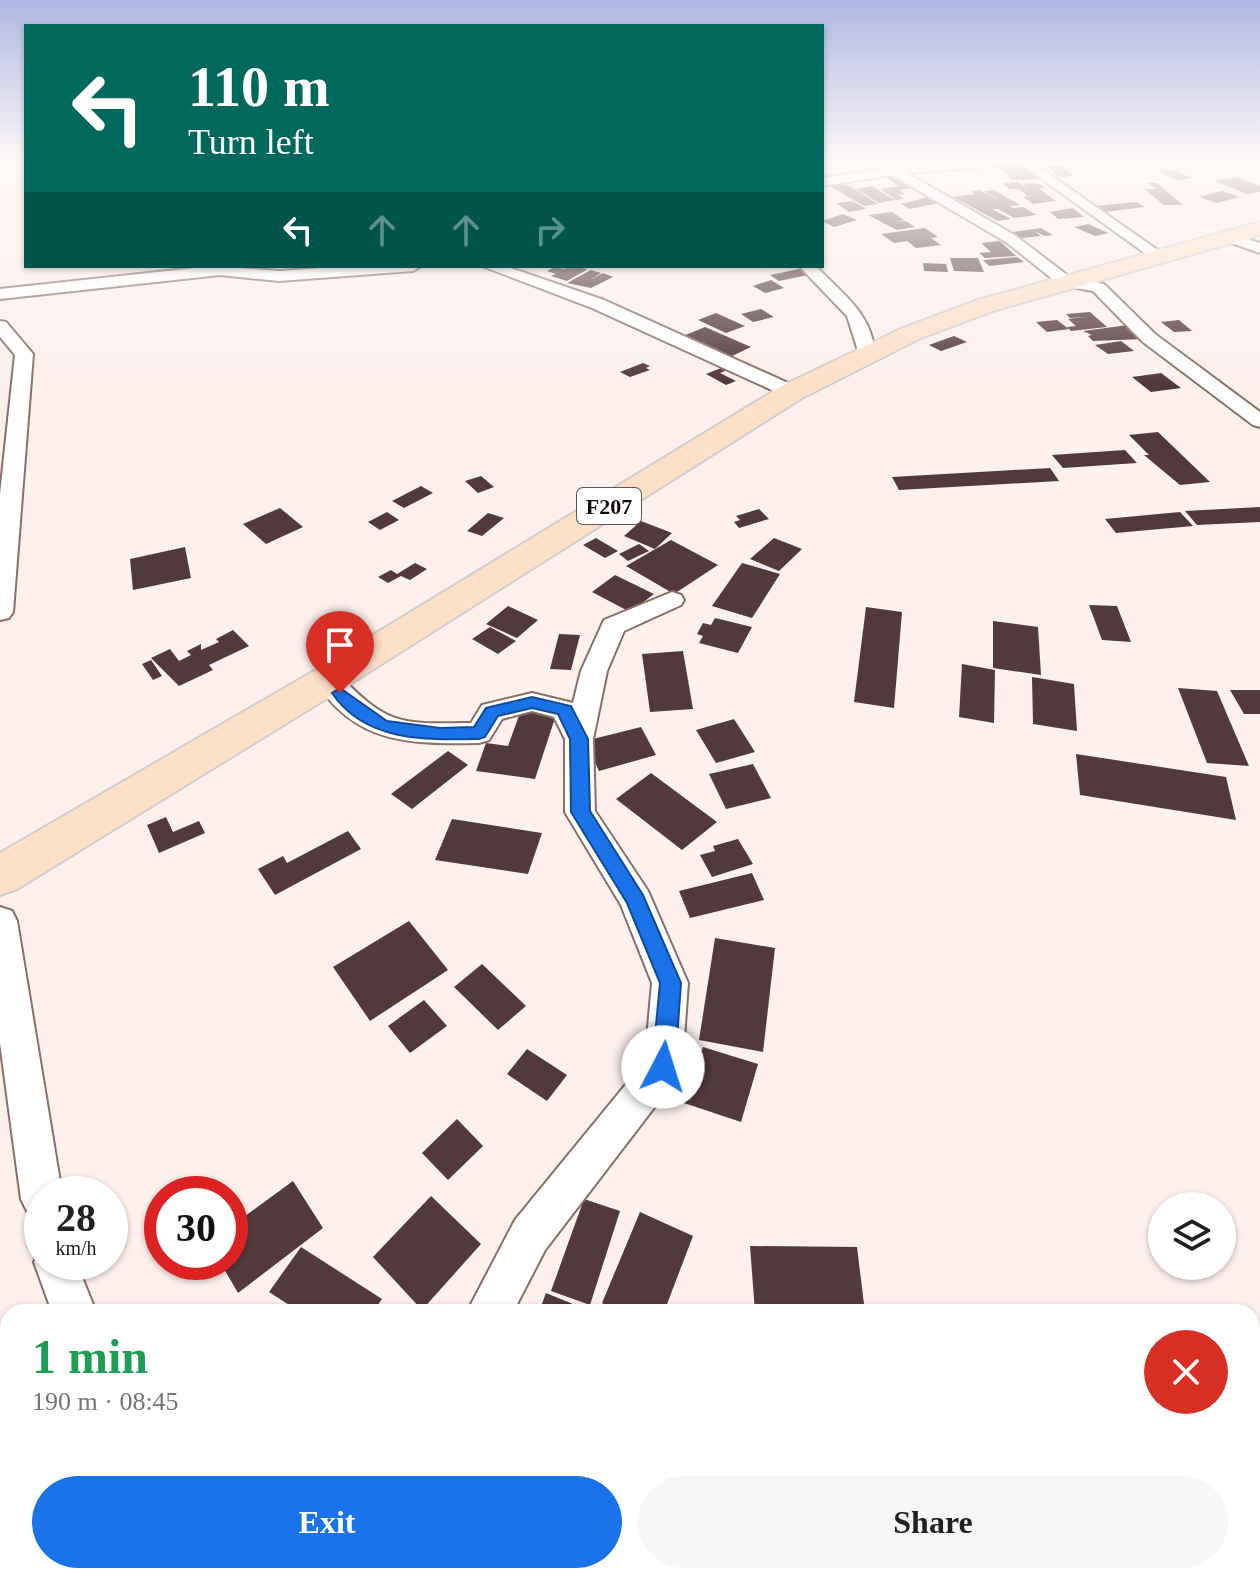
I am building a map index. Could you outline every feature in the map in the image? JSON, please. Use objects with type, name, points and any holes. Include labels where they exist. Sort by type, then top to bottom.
[{"type":"main road","name":"F207","points":[[0,876],[328,680],[792,392],[866,353],[987,305],[1232,236]]},
{"type":"street","points":[[1006,236],[1066,282],[1098,287],[1149,338],[1258,420]]},
{"type":"street","points":[[1129,236],[1158,256]]},
{"type":"street","points":[[1228,237],[1260,248]]},
{"type":"street","points":[[0,294],[220,270],[279,276],[386,268]]},
{"type":"street","points":[[496,268],[598,304],[792,392]]},
{"type":"street","points":[[809,268],[852,311],[866,331],[866,353]]},
{"type":"street","points":[[0,326],[24,354],[0,612]]},
{"type":"street","points":[[493,1304],[530,1235],[663,1067],[670,983],[636,900],[580,812],[579,739],[594,671],[613,626],[672,600]]},
{"type":"street","points":[[328,680],[352,706],[383,727],[440,734],[479,733],[492,712],[532,702],[565,710],[579,739]]},
{"type":"street","points":[[0,921],[39,1176]]},
{"type":"street","points":[[62,1280],[71,1304]]},
{"type":"building","points":[[884,236],[936,236],[931,238],[941,245],[916,248],[907,241],[894,243]]},
{"type":"building","points":[[1000,241],[1016,256],[985,258],[979,253],[991,252],[981,243]]},
{"type":"building","points":[[1017,257],[1024,262],[989,266],[983,260]]},
{"type":"building","points":[[950,258],[978,258],[984,272],[954,271]]},
{"type":"building","points":[[923,263],[946,264],[948,272],[924,271]]},
{"type":"building","points":[[588,269],[567,281],[551,276],[556,274],[547,271]]},
{"type":"building","points":[[799,269],[808,275],[779,281],[770,275]]},
{"type":"building","points":[[591,270],[601,273],[590,280],[603,273],[613,277],[591,288],[567,283]]},
{"type":"building","points":[[771,280],[784,288],[765,293],[753,286]]},
{"type":"building","points":[[761,309],[774,317],[753,322],[741,314]]},
{"type":"building","points":[[1090,312],[1107,327],[1071,331],[1067,327],[1076,326],[1068,319],[1083,317],[1070,318],[1066,314]]},
{"type":"building","points":[[716,313],[745,326],[726,333],[698,320]]},
{"type":"building","points":[[1057,320],[1069,329],[1047,332],[1036,322]]},
{"type":"building","points":[[1179,320],[1192,331],[1174,332],[1161,322]]},
{"type":"building","points":[[1128,325],[1142,339],[1093,341],[1088,336],[1092,335],[1083,331]]},
{"type":"building","points":[[705,327],[751,347],[730,357],[683,336]]},
{"type":"building","points":[[954,336],[967,342],[941,351],[929,345]]},
{"type":"building","points":[[1121,341],[1134,351],[1108,354],[1095,345]]},
{"type":"building","points":[[643,363],[650,366],[646,368],[650,370],[630,377],[620,372]]},
{"type":"building","points":[[726,366],[730,369],[720,373],[736,381],[726,385],[706,374]]},
{"type":"building","points":[[1161,373],[1181,388],[1151,392],[1132,377]]},
{"type":"building","points":[[1158,432],[1210,482],[1180,485],[1144,455],[1149,455],[1129,435]]},
{"type":"building","points":[[1125,450],[1137,463],[1063,468],[1052,455]]},
{"type":"building","points":[[1050,468],[1059,481],[899,490],[892,477]]},
{"type":"building","points":[[481,476],[494,487],[478,493],[465,481]]},
{"type":"building","points":[[421,486],[433,493],[404,508],[392,501]]},
{"type":"building","points":[[1260,507],[1260,522],[1197,525],[1185,511]]},
{"type":"building","points":[[280,508],[303,527],[266,544],[243,524]]},
{"type":"building","points":[[759,509],[769,519],[739,528],[734,522],[740,520],[736,516]]},
{"type":"building","points":[[387,512],[399,520],[380,530],[368,522]]},
{"type":"building","points":[[1180,512],[1193,526],[1116,533],[1105,519]]},
{"type":"building","points":[[488,513],[504,518],[482,536],[467,531]]},
{"type":"building","points":[[641,521],[672,533],[655,549],[624,536]]},
{"type":"building","points":[[596,538],[618,551],[605,558],[583,545]]},
{"type":"building","points":[[774,538],[802,549],[779,571],[750,559]]},
{"type":"building","points":[[671,540],[718,565],[674,594],[626,566]]},
{"type":"building","points":[[639,544],[649,551],[628,561],[619,554]]},
{"type":"building","points":[[185,547],[191,578],[133,590],[130,559]]},
{"type":"building","points":[[415,563],[427,569],[410,580],[401,576],[388,583],[378,577],[391,570],[397,574]]},
{"type":"building","points":[[742,563],[780,574],[752,618],[712,606]]},
{"type":"building","points":[[615,575],[654,594],[630,612],[592,592]]},
{"type":"building","points":[[1089,605],[1117,606],[1131,642],[1102,640]]},
{"type":"building","points":[[508,606],[538,620],[517,638],[486,624]]},
{"type":"building","points":[[866,607],[902,612],[894,708],[854,702]]},
{"type":"building","points":[[715,618],[752,627],[738,653],[699,643],[703,636],[697,634],[703,623],[711,625]]},
{"type":"building","points":[[993,621],[1038,627],[1041,675],[993,668]]},
{"type":"building","points":[[490,627],[516,641],[498,654],[472,639]]},
{"type":"building","points":[[233,630],[249,646],[209,665],[213,670],[179,686],[151,658],[170,649],[179,661],[191,655],[187,651],[201,644],[201,650],[219,642],[216,639]]},
{"type":"building","points":[[559,634],[580,635],[571,670],[550,669]]},
{"type":"building","points":[[683,651],[693,709],[650,712],[642,654]]},
{"type":"building","points":[[151,660],[162,676],[153,680],[142,664]]},
{"type":"building","points":[[962,664],[995,670],[994,723],[959,717]]},
{"type":"building","points":[[1032,677],[1074,684],[1077,731],[1033,724]]},
{"type":"building","points":[[1178,688],[1217,691],[1249,766],[1207,763]]},
{"type":"building","points":[[1230,690],[1260,690],[1260,714],[1244,714]]},
{"type":"building","points":[[521,710],[556,715],[535,779],[476,771],[486,743],[508,746]]},
{"type":"building","points":[[734,719],[755,752],[716,763],[696,730]]},
{"type":"building","points":[[641,727],[656,755],[599,771],[585,741]]},
{"type":"building","points":[[448,751],[468,765],[412,809],[391,794]]},
{"type":"building","points":[[1076,754],[1226,777],[1236,820],[1080,795]]},
{"type":"building","points":[[753,764],[771,798],[726,809],[709,774]]},
{"type":"building","points":[[651,773],[717,822],[682,850],[616,799]]},
{"type":"building","points":[[166,817],[173,832],[199,821],[205,833],[159,853],[147,825]]},
{"type":"building","points":[[452,819],[542,833],[528,874],[435,860]]},
{"type":"building","points":[[348,831],[361,849],[275,895],[258,869],[283,856],[287,863]]},
{"type":"building","points":[[738,839],[753,864],[712,877],[700,855],[715,851],[713,846]]},
{"type":"building","points":[[752,873],[764,900],[690,918],[679,891]]},
{"type":"building","points":[[409,921],[448,970],[370,1021],[333,967]]},
{"type":"building","points":[[715,938],[775,948],[763,1052],[699,1040]]},
{"type":"building","points":[[482,964],[526,1006],[498,1030],[454,987]]},
{"type":"building","points":[[424,1000],[447,1026],[410,1053],[388,1026]]},
{"type":"building","points":[[703,1047],[758,1064],[741,1122],[684,1103]]},
{"type":"building","points":[[527,1049],[567,1075],[547,1101],[507,1074]]},
{"type":"building","points":[[457,1119],[483,1146],[448,1180],[422,1153]]},
{"type":"building","points":[[293,1181],[323,1228],[238,1293],[230,1280],[248,1280],[248,1214]]},
{"type":"building","points":[[431,1196],[481,1244],[427,1304],[416,1304],[373,1257]]},
{"type":"building","points":[[584,1199],[620,1211],[590,1304],[551,1291]]},
{"type":"building","points":[[640,1212],[693,1236],[667,1304],[602,1303]]},
{"type":"building","points":[[750,1246],[857,1247],[864,1304],[754,1304]]},
{"type":"building","points":[[301,1247],[382,1299],[379,1304],[288,1304],[269,1292]]},
{"type":"building","points":[[546,1293],[573,1304],[542,1304]]},
{"type":"route","points":[[340,693],[352,706],[383,727],[440,734],[479,733],[492,712],[532,702],[565,710],[579,739],[580,812],[636,900],[670,983],[663,1067]]}]
